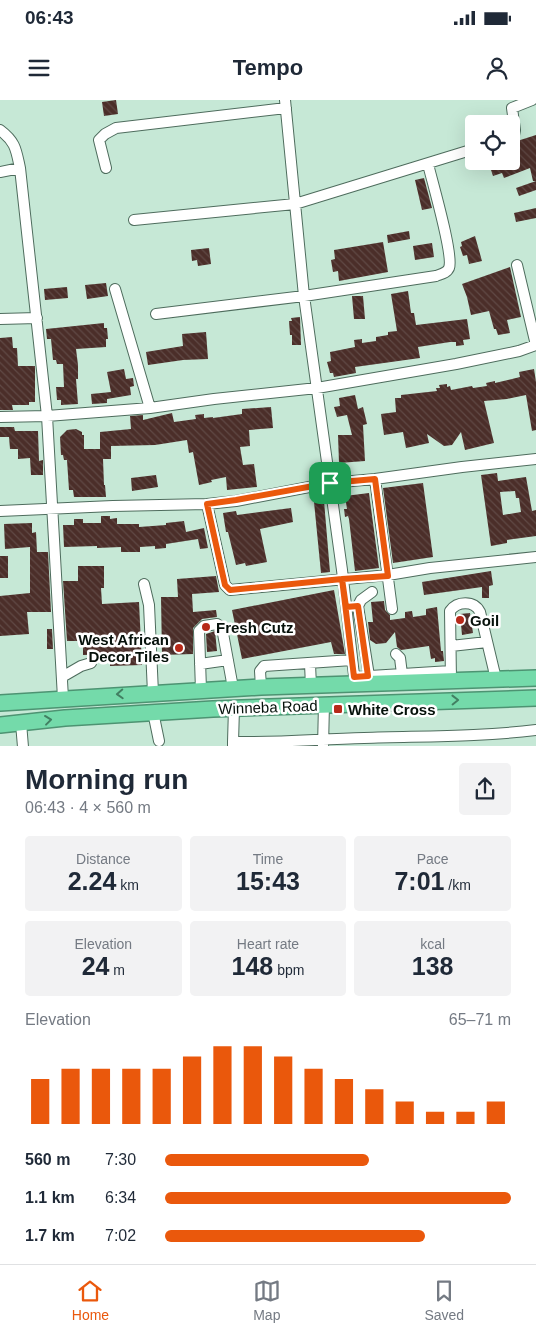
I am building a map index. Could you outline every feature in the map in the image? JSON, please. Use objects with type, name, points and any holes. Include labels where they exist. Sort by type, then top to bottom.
[{"type":"highway","name":"Winneba Road","points":[[0,703],[153,692],[311,686],[354,680],[451,676],[502,679],[536,678]]},
{"type":"highway","points":[[484,700],[500,690],[502,679]]},
{"type":"highway","name":"Winneba Road","points":[[0,725],[153,712],[324,704],[536,698]]},
{"type":"street","points":[[510,104],[532,100]]},
{"type":"street","points":[[106,168],[100,140],[104,134],[116,128],[285,104],[304,296],[318,388],[354,680],[368,676],[402,674],[451,676],[450,611],[453,607],[460,604],[473,603],[480,612],[487,642],[502,679]]},
{"type":"street","points":[[0,130],[10,137],[20,168],[37,318],[54,508],[63,698]]},
{"type":"street","points":[[134,220],[295,204],[465,152]]},
{"type":"street","points":[[156,314],[304,296],[436,276],[446,272],[450,267],[448,248],[428,164]]},
{"type":"street","points":[[0,172],[20,168]]},
{"type":"street","points":[[0,417],[47,416],[150,408],[318,388],[519,351],[536,345],[517,265]]},
{"type":"street","points":[[115,289],[150,408]]},
{"type":"street","points":[[0,319],[37,318]]},
{"type":"street","points":[[0,511],[207,504],[330,483],[536,459]]},
{"type":"street","points":[[375,479],[392,610]]},
{"type":"street","points":[[207,504],[225,585],[230,590],[388,576],[430,568],[536,557]]},
{"type":"street","points":[[144,584],[149,605],[153,692]]},
{"type":"street","points":[[368,676],[358,606],[361,600],[372,592]]},
{"type":"street","points":[[346,607],[358,606]]},
{"type":"street","points":[[201,690],[199,631],[204,626],[217,624],[222,628],[233,688]]},
{"type":"street","points":[[451,646],[487,642]]},
{"type":"street","points":[[396,654],[400,658],[402,674]]},
{"type":"street","points":[[200,664],[228,660]]},
{"type":"street","points":[[261,687],[260,671],[264,666],[352,660]]},
{"type":"street","points":[[62,677],[81,666],[92,663]]},
{"type":"street","points":[[310,664],[311,686]]},
{"type":"street","points":[[324,704],[324,743]]},
{"type":"street","points":[[234,708],[233,744],[324,743],[467,736],[536,730]]},
{"type":"street","points":[[153,712],[159,741]]},
{"type":"street","points":[[21,723],[23,746]]},
{"type":"building","points":[[116,100],[118,114],[104,116],[102,102]]},
{"type":"building","points":[[536,135],[536,181],[533,181],[530,168],[504,178],[502,173],[493,176],[491,170],[520,170],[520,140]]},
{"type":"building","points":[[424,178],[432,208],[422,210],[415,180]]},
{"type":"building","points":[[536,181],[536,190],[519,196],[516,188]]},
{"type":"building","points":[[536,208],[536,218],[516,222],[514,213]]},
{"type":"building","points":[[409,231],[410,239],[388,243],[387,235]]},
{"type":"building","points":[[475,236],[482,261],[469,264],[467,255],[463,256],[460,247],[462,246],[461,242]]},
{"type":"building","points":[[383,242],[388,272],[339,281],[338,271],[333,272],[331,260],[335,259],[334,250]]},
{"type":"building","points":[[432,243],[434,257],[415,260],[413,246]]},
{"type":"building","points":[[209,248],[211,264],[198,266],[197,260],[192,261],[191,250]]},
{"type":"building","points":[[510,267],[521,317],[507,320],[510,333],[498,335],[496,329],[494,329],[489,311],[471,315],[462,284]]},
{"type":"building","points":[[106,283],[108,296],[87,299],[85,285]]},
{"type":"building","points":[[67,287],[68,298],[45,300],[44,289]]},
{"type":"building","points":[[408,291],[411,313],[414,313],[416,325],[467,319],[470,339],[463,340],[464,345],[456,346],[456,342],[450,342],[418,347],[420,358],[355,367],[356,373],[334,377],[333,373],[330,373],[327,362],[331,361],[330,352],[355,347],[354,340],[362,339],[362,343],[376,341],[376,337],[388,335],[388,332],[397,331],[391,294]]},
{"type":"building","points":[[352,296],[363,296],[365,319],[354,319]]},
{"type":"building","points":[[300,317],[301,345],[292,345],[289,321],[292,321],[291,318]]},
{"type":"building","points":[[104,323],[104,328],[107,328],[108,339],[106,339],[106,347],[76,349],[78,404],[61,405],[61,400],[57,400],[56,387],[64,387],[63,364],[57,364],[56,360],[53,360],[51,339],[47,339],[46,329]]},
{"type":"building","points":[[206,332],[208,359],[148,365],[146,352],[183,346],[182,334]]},
{"type":"building","points":[[12,337],[13,348],[17,348],[18,366],[35,366],[35,402],[29,402],[29,405],[12,405],[13,410],[0,410],[0,338]]},
{"type":"building","points":[[124,369],[126,379],[133,378],[134,386],[130,387],[131,395],[107,399],[107,403],[92,404],[91,394],[111,392],[107,372]]},
{"type":"building","points":[[534,369],[536,382],[536,430],[532,431],[526,395],[484,401],[494,443],[465,450],[461,432],[452,445],[444,446],[427,434],[429,443],[406,448],[403,432],[384,435],[381,414],[396,412],[395,398],[401,398],[401,395],[437,391],[436,388],[440,388],[439,385],[447,384],[447,387],[450,386],[451,390],[472,386],[473,388],[487,386],[486,383],[495,381],[495,383],[520,377],[519,372]]},
{"type":"building","points":[[355,395],[358,409],[363,407],[367,424],[363,425],[365,461],[339,463],[338,435],[352,435],[347,415],[337,417],[334,407],[340,406],[339,398]]},
{"type":"building","points":[[271,407],[273,428],[249,430],[250,446],[240,447],[243,465],[254,464],[257,487],[227,490],[226,477],[199,485],[193,452],[189,453],[187,440],[155,445],[111,446],[111,459],[103,459],[106,497],[74,497],[73,490],[69,490],[67,460],[64,460],[63,455],[61,455],[60,437],[67,430],[76,429],[82,432],[82,435],[84,435],[84,449],[100,449],[100,432],[131,429],[130,416],[143,415],[143,420],[172,413],[174,422],[196,419],[195,415],[204,414],[204,418],[213,418],[242,414],[242,409]]},
{"type":"building","points":[[0,427],[14,427],[15,431],[38,431],[39,461],[43,460],[43,475],[31,475],[30,458],[18,459],[18,449],[10,449],[9,437],[0,437]]},
{"type":"building","points":[[497,473],[498,481],[526,477],[532,511],[536,510],[536,536],[507,540],[507,543],[491,546],[481,475]],"holes":[[[515,491],[516,498],[519,498],[521,512],[503,515],[500,492]]]},
{"type":"building","points":[[156,475],[158,487],[132,491],[131,478]]},
{"type":"building","points":[[423,483],[433,557],[393,563],[383,488]]},
{"type":"building","points":[[369,493],[379,568],[355,571],[349,519],[348,516],[345,517],[344,509],[347,509],[345,496]]},
{"type":"building","points":[[324,501],[330,572],[321,573],[314,502]]},
{"type":"building","points":[[291,508],[293,522],[260,529],[267,562],[246,566],[245,563],[236,565],[228,532],[226,532],[223,513],[236,511],[237,515]]},
{"type":"building","points":[[101,516],[110,516],[110,519],[117,518],[117,524],[139,524],[139,527],[166,525],[166,523],[184,521],[186,532],[204,528],[208,548],[200,549],[198,539],[166,544],[166,548],[155,549],[155,546],[140,547],[140,552],[121,552],[121,547],[64,547],[63,525],[74,525],[74,519],[83,519],[83,523],[101,523]]},
{"type":"building","points":[[32,523],[32,533],[36,532],[37,552],[48,552],[51,612],[27,612],[29,634],[0,636],[0,596],[30,593],[30,547],[5,549],[4,524]]},
{"type":"building","points":[[0,556],[8,556],[8,578],[0,578]]},
{"type":"building","points":[[78,566],[104,566],[104,588],[101,588],[102,604],[139,602],[142,665],[110,666],[110,654],[83,655],[83,641],[67,641],[63,581],[78,581]]},
{"type":"building","points":[[491,571],[493,585],[489,586],[489,598],[482,598],[482,587],[424,595],[422,582]]},
{"type":"building","points":[[216,576],[219,592],[192,594],[193,612],[216,610],[217,617],[202,619],[193,628],[193,654],[162,655],[161,597],[178,597],[177,579]]},
{"type":"building","points":[[334,590],[345,654],[334,654],[331,642],[242,659],[232,610]]},
{"type":"building","points":[[384,601],[385,610],[390,615],[390,620],[405,618],[405,612],[412,611],[413,617],[426,615],[426,609],[437,607],[441,651],[443,651],[444,661],[435,662],[435,658],[431,659],[429,646],[401,650],[397,647],[395,632],[386,643],[376,644],[370,640],[368,622],[373,622],[371,602]]},
{"type":"building","points":[[470,613],[473,633],[462,635],[460,614]]},
{"type":"building","points":[[47,629],[52,629],[53,649],[47,649]]},
{"type":"building","points":[[215,631],[217,651],[207,652],[206,634]]},
{"type":"place","name":"Goil","points":[[460,620]]},
{"type":"place","name":"Fresh Cutz","points":[[206,627]]},
{"type":"place","name":"West African Decor Tiles","points":[[179,648]]},
{"type":"place","name":"White Cross","points":[[338,709]]},
{"type":"route","points":[[330,483],[207,504],[225,585],[230,590],[342,579],[354,677],[368,676],[358,606],[346,607],[342,579],[388,576],[375,479],[330,483]]}]
